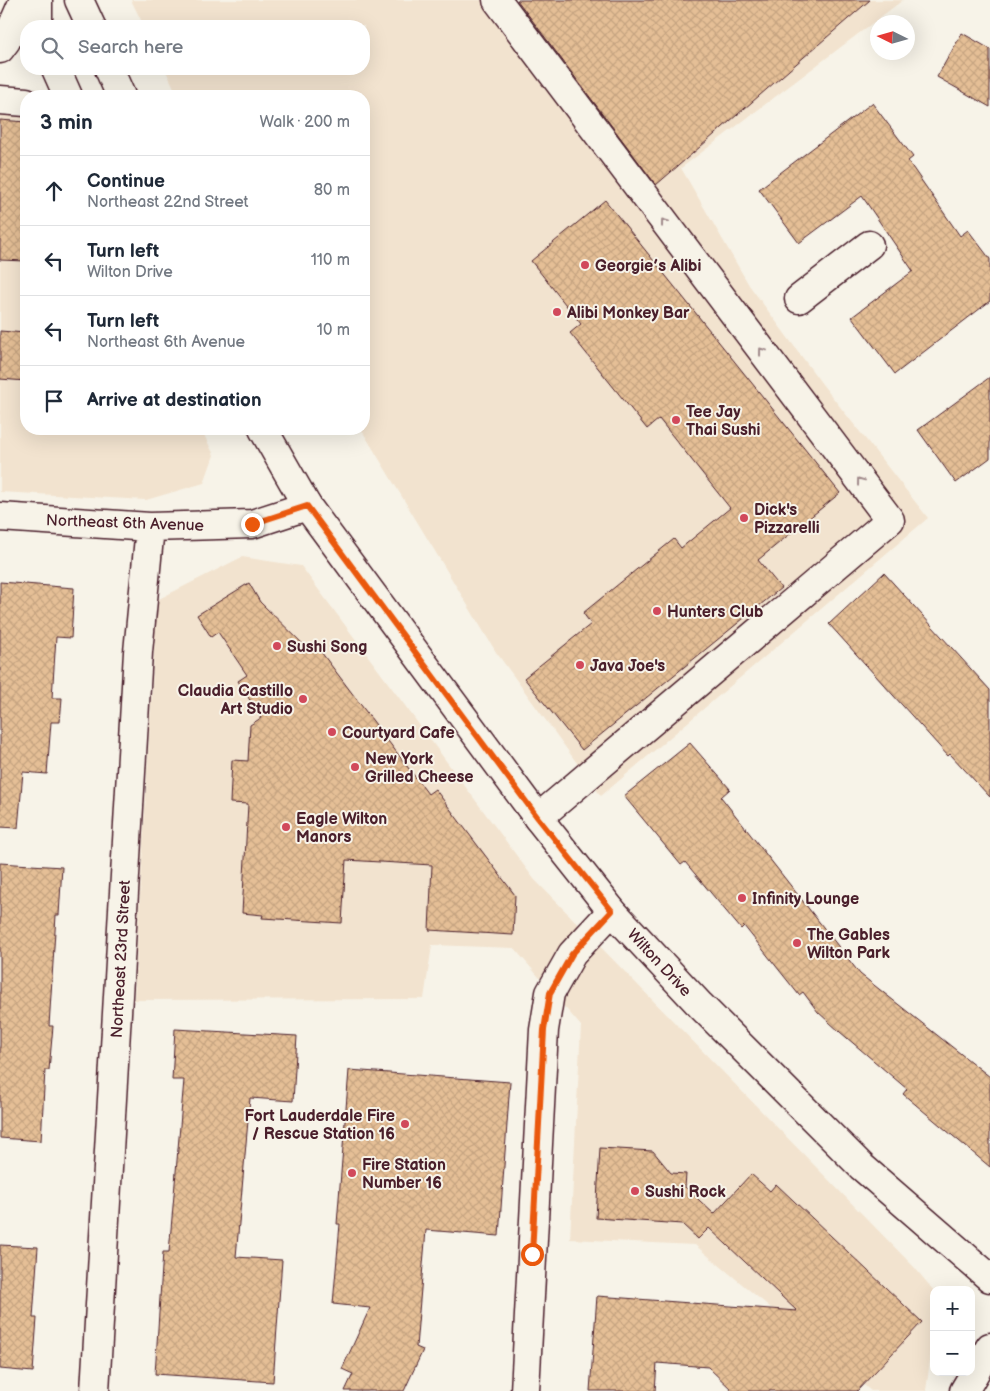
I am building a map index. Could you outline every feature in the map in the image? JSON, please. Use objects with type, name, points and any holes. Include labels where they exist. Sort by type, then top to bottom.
[{"type":"street","points":[[0,49],[6,41],[24,0]]},
{"type":"street","points":[[38,0],[38,20]]},
{"type":"street","points":[[79,0],[88,20]]},
{"type":"street","points":[[497,0],[890,520],[538,818]]},
{"type":"street","points":[[59,75],[65,90]]},
{"type":"street","points":[[112,75],[118,90]]},
{"type":"street","points":[[0,100],[20,102]]},
{"type":"street","points":[[799,299],[869,245]]},
{"type":"street","name":"Wilton Drive","points":[[266,435],[307,506],[538,818],[612,911],[700,1005],[862,1167],[990,1278]]},
{"type":"street","name":"Northeast 6th Avenue","points":[[0,518],[150,526],[252,524],[307,506]]},
{"type":"street","name":"Northeast 23rd Street","points":[[95,1391],[138,652],[150,526]]},
{"type":"street","points":[[525,1391],[544,1030],[550,993],[572,954],[612,911]]},
{"type":"street","points":[[964,1391],[990,1347]]},
{"type":"shaded area","points":[[131,0],[903,0],[883,15],[870,15],[870,25],[681,168],[749,285],[822,384],[928,518],[601,796],[496,652],[365,435],[370,435],[370,90],[175,90],[168,75],[370,75],[370,20],[141,20]]},
{"type":"shaded area","points":[[0,110],[20,112],[20,435],[204,435],[214,455],[204,483],[146,500],[0,492]]},
{"type":"shaded area","points":[[242,557],[301,566],[534,879],[915,1268],[930,1286],[930,1360],[926,1391],[871,1391],[695,1245],[570,1239],[581,1026],[514,948],[432,945],[424,999],[134,1000],[157,600]]},
{"type":"building","points":[[517,0],[870,0],[656,185]]},
{"type":"building","points":[[962,33],[990,49],[990,107],[937,77]]},
{"type":"building","points":[[872,103],[913,157],[908,161],[960,236],[968,230],[990,259],[990,301],[895,374],[852,317],[913,271],[862,196],[799,243],[759,189]]},
{"type":"building","points":[[0,120],[20,122],[20,261],[0,260]]},
{"type":"building","points":[[605,200],[840,493],[758,560],[781,588],[582,750],[524,678],[591,624],[583,613],[674,539],[681,548],[730,508],[659,419],[647,429],[570,333],[581,324],[531,261]]},
{"type":"building","points":[[0,331],[20,333],[20,381],[0,379]]},
{"type":"building","points":[[990,377],[990,458],[956,483],[918,430]]},
{"type":"building","points":[[884,573],[990,690],[990,797],[950,754],[948,756],[829,624]]},
{"type":"building","points":[[0,582],[74,588],[71,638],[56,637],[52,698],[62,698],[60,722],[51,722],[47,774],[23,772],[18,828],[0,827]]},
{"type":"building","points":[[249,583],[260,602],[307,648],[318,648],[428,794],[435,789],[515,895],[513,935],[429,930],[432,865],[346,860],[342,923],[262,918],[263,915],[242,913],[248,804],[230,803],[232,760],[248,761],[250,725],[261,718],[238,681],[247,675],[218,632],[211,637],[197,615]]},
{"type":"building","name":"The Gables Wilton Park","points":[[690,743],[730,789],[721,797],[860,974],[990,1077],[990,1167],[903,1094],[907,1089],[818,1012],[803,992],[799,995],[744,926],[741,929],[685,862],[681,865],[624,796]]},
{"type":"building","points":[[0,863],[62,867],[59,915],[56,915],[49,1026],[53,1026],[49,1070],[45,1070],[41,1141],[0,1138]]},
{"type":"building","points":[[175,1029],[297,1036],[293,1101],[250,1098],[236,1257],[282,1260],[273,1382],[155,1374],[163,1252],[169,1252],[184,1080],[172,1080]]},
{"type":"building","points":[[349,1070],[510,1082],[499,1236],[426,1230],[416,1347],[423,1350],[404,1391],[345,1391],[353,1374],[342,1369],[370,1308],[333,1304],[340,1224],[337,1224]]},
{"type":"building","points":[[600,1148],[653,1151],[671,1173],[686,1174],[685,1187],[714,1214],[751,1174],[770,1191],[776,1184],[922,1322],[857,1391],[733,1391],[708,1367],[657,1363],[655,1391],[590,1391],[597,1296],[797,1311],[709,1228],[698,1239],[682,1224],[596,1218]]},
{"type":"building","points":[[0,1245],[38,1247],[33,1318],[37,1318],[33,1372],[0,1369]]},
{"type":"place","name":"Georgie’s Alibi","points":[[585,265]]},
{"type":"place","name":"Alibi Monkey Bar","points":[[557,312]]},
{"type":"place","name":"Tee Jay Thai Sushi","points":[[676,420]]},
{"type":"place","name":"Dick's Pizzarelli","points":[[744,518]]},
{"type":"place","name":"Hunters Club","points":[[657,611]]},
{"type":"place","name":"Sushi Song","points":[[277,646]]},
{"type":"place","name":"Java Joe's","points":[[580,665]]},
{"type":"place","name":"Claudia Castillo Art Studio","points":[[303,699]]},
{"type":"place","name":"Courtyard Cafe","points":[[332,732]]},
{"type":"place","name":"New York Grilled Cheese","points":[[355,767]]},
{"type":"place","name":"Eagle Wilton Manors","points":[[286,827]]},
{"type":"place","name":"Infinity Lounge","points":[[742,898]]},
{"type":"place","name":"The Gables Wilton Park","points":[[797,943]]},
{"type":"place","name":"Fort Lauderdale Fire / Rescue Station 16","points":[[405,1124]]},
{"type":"place","name":"Fire Station Number 16","points":[[352,1173]]},
{"type":"place","name":"Sushi Rock","points":[[635,1191]]},
{"type":"route","points":[[252,524],[307,506],[538,818],[612,911],[572,954],[550,993],[544,1030],[532,1254]]}]
